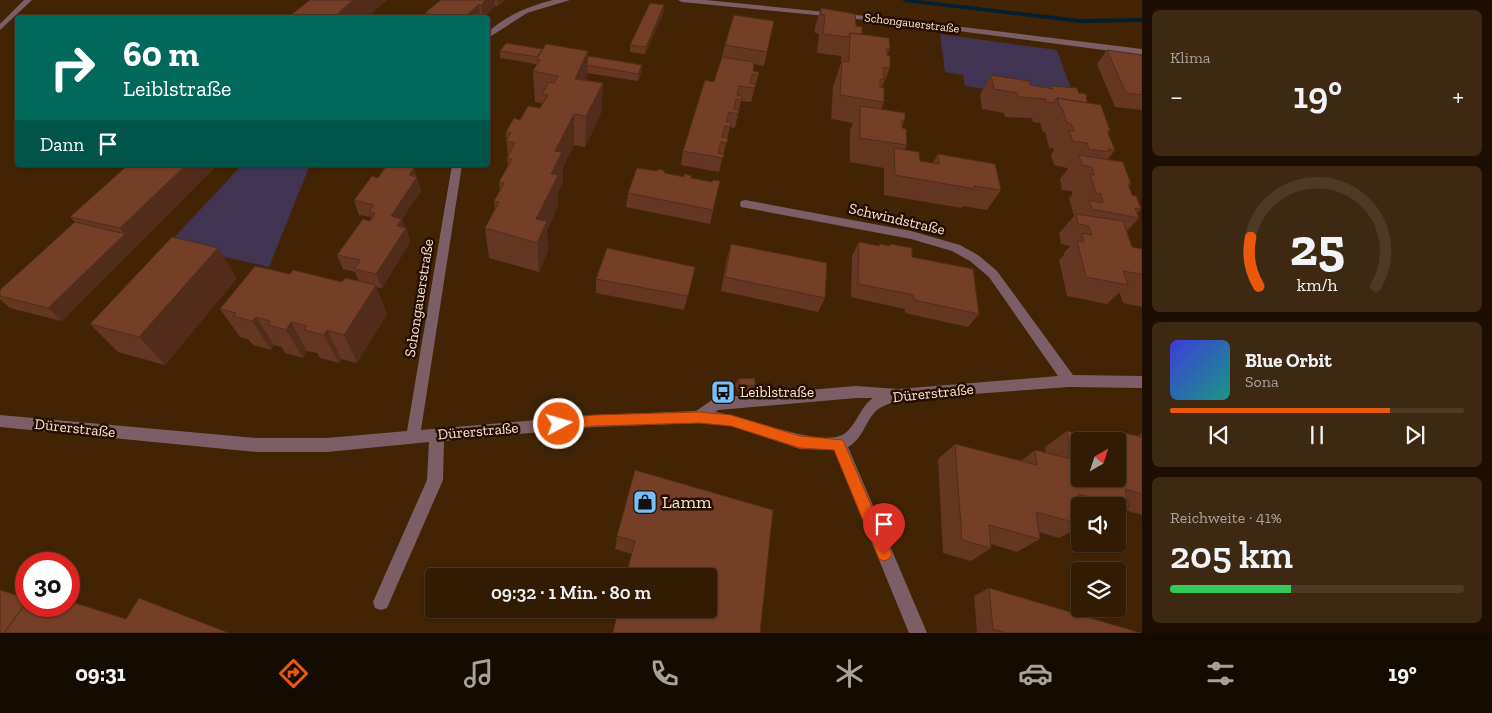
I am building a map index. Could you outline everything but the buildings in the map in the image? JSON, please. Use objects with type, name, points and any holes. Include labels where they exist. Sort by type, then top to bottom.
[{"type":"street","points":[[0,28],[28,0]]},
{"type":"street","points":[[490,34],[510,18],[534,7],[566,0]]},
{"type":"street","name":"Schongauerstraße","points":[[682,0],[897,20],[1142,52]]},
{"type":"street","name":"Schongauerstraße","points":[[413,437],[457,167]]},
{"type":"street","name":"Schwindstraße","points":[[745,204],[911,235],[956,248],[974,258],[993,274],[1069,381]]},
{"type":"street","name":"Dürerstraße","points":[[0,421],[257,445],[327,445],[595,420],[699,418],[731,420],[800,442],[838,444],[851,438],[872,407],[883,399],[903,393],[1069,381],[1142,382]]},
{"type":"street","points":[[699,418],[715,404],[856,392],[903,393]]},
{"type":"street","points":[[381,602],[435,480],[437,435]]},
{"type":"street","points":[[838,444],[918,633]]},
{"type":"shaded area","points":[[940,34],[1057,50],[1076,103],[965,86],[963,75],[945,72]]},
{"type":"shaded area","points":[[240,167],[309,167],[269,267],[168,244]]},
{"type":"waterway","points":[[905,0],[1080,21],[1142,20]]},
{"type":"place","name":"Leiblstraße","points":[[723,392]]},
{"type":"place","name":"Lamm","points":[[645,502]]},
{"type":"route","points":[[559,424],[595,420],[699,418],[731,420],[800,442],[838,444],[884,554]]}]
